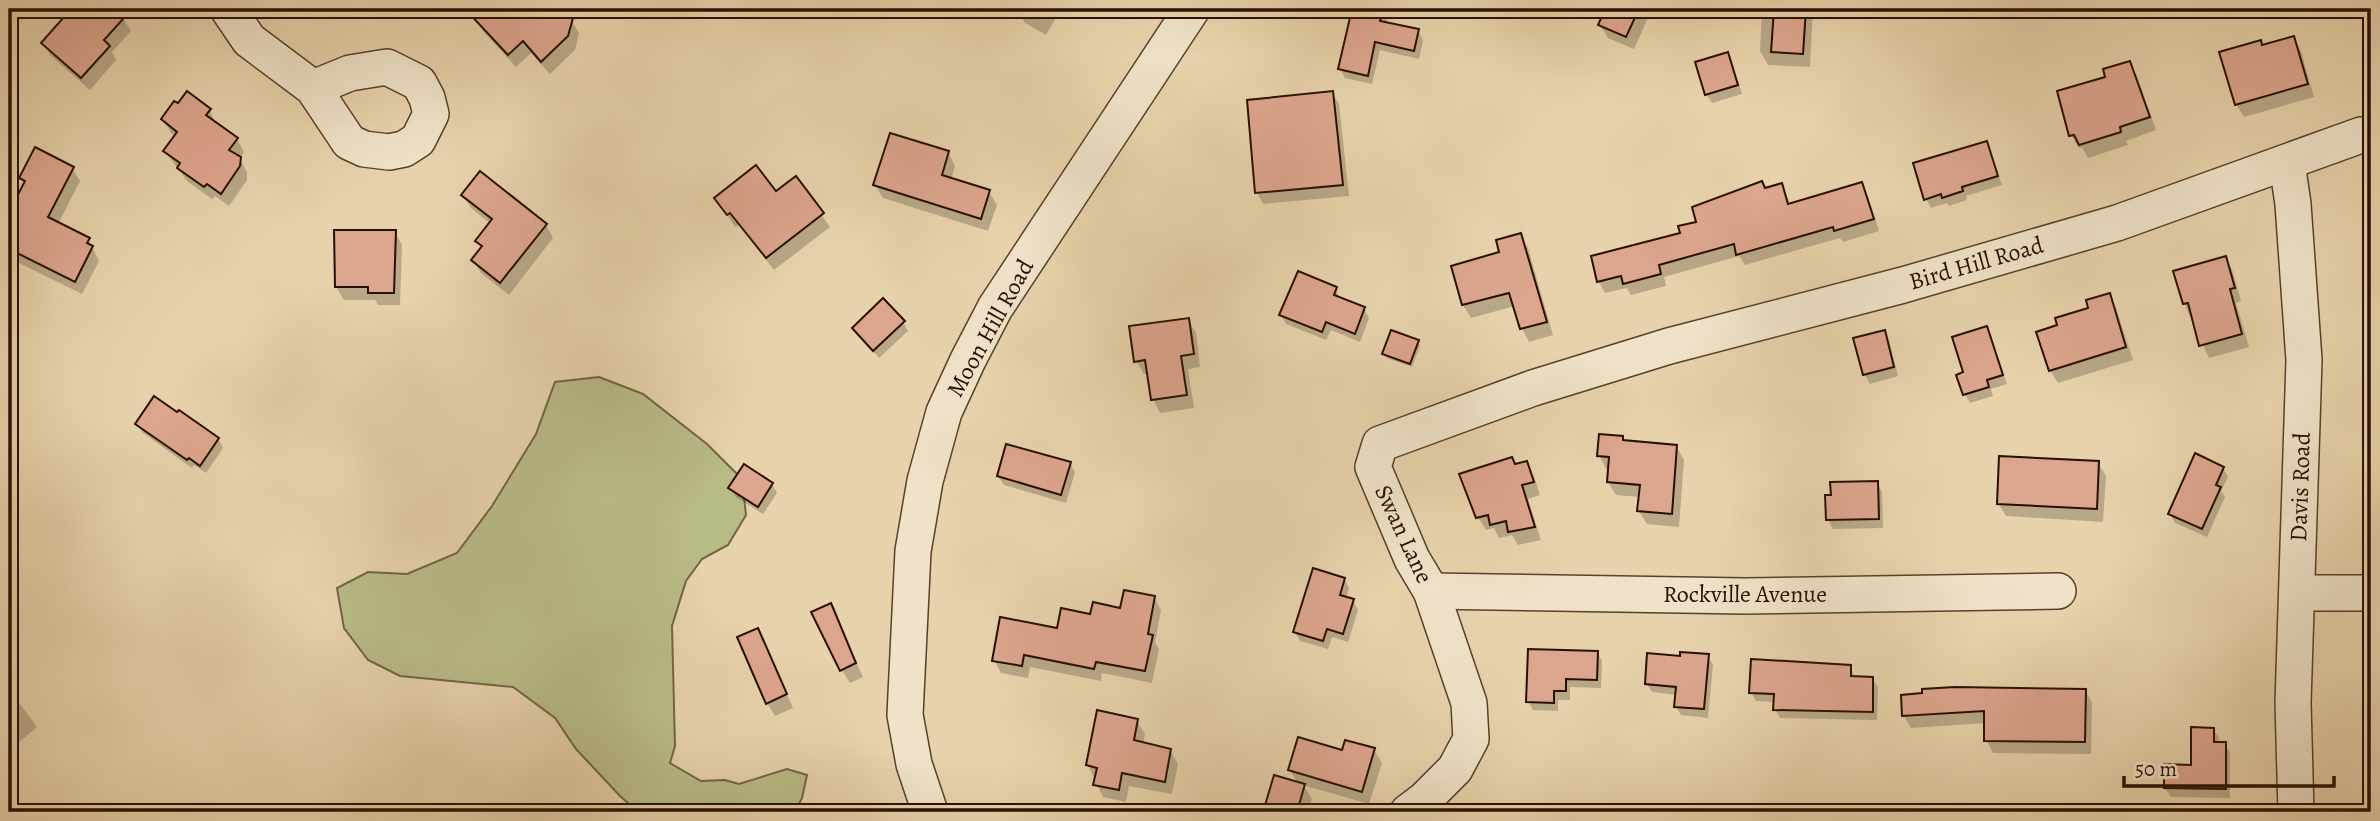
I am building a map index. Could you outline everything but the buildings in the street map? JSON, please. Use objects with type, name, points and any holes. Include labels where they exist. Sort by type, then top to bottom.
[{"type":"street","points":[[228,9],[249,40],[313,88]]},
{"type":"street","name":"Moon Hill Road","points":[[930,812],[909,743],[905,687],[913,551],[925,481],[944,412],[995,308],[1192,9]]},
{"type":"street","name":"Bird Hill Road","points":[[1586,372],[1669,346],[1903,285],[2104,227],[2361,135]]},
{"type":"street","name":"Davis Road","points":[[2287,163],[2293,204],[2304,360],[2293,703],[2296,812]]},
{"type":"street","name":"Swan Lane","points":[[1408,812],[1455,769],[1471,739],[1469,703],[1431,591],[1412,558],[1373,467],[1380,444],[1533,388],[1586,372]]},
{"type":"street","name":"Rockville Avenue","points":[[1431,591],[1745,596],[2058,592]]},
{"type":"street","points":[[2297,593],[2371,593]]},
{"type":"green space","points":[[599,377],[643,394],[707,444],[742,479],[746,515],[728,545],[702,559],[686,581],[672,626],[675,746],[670,763],[701,781],[725,780],[739,784],[787,769],[807,775],[802,798],[795,812],[638,812],[576,749],[555,718],[513,687],[400,676],[368,660],[344,628],[337,588],[368,572],[407,574],[457,553],[492,506],[536,434],[555,382]]}]
